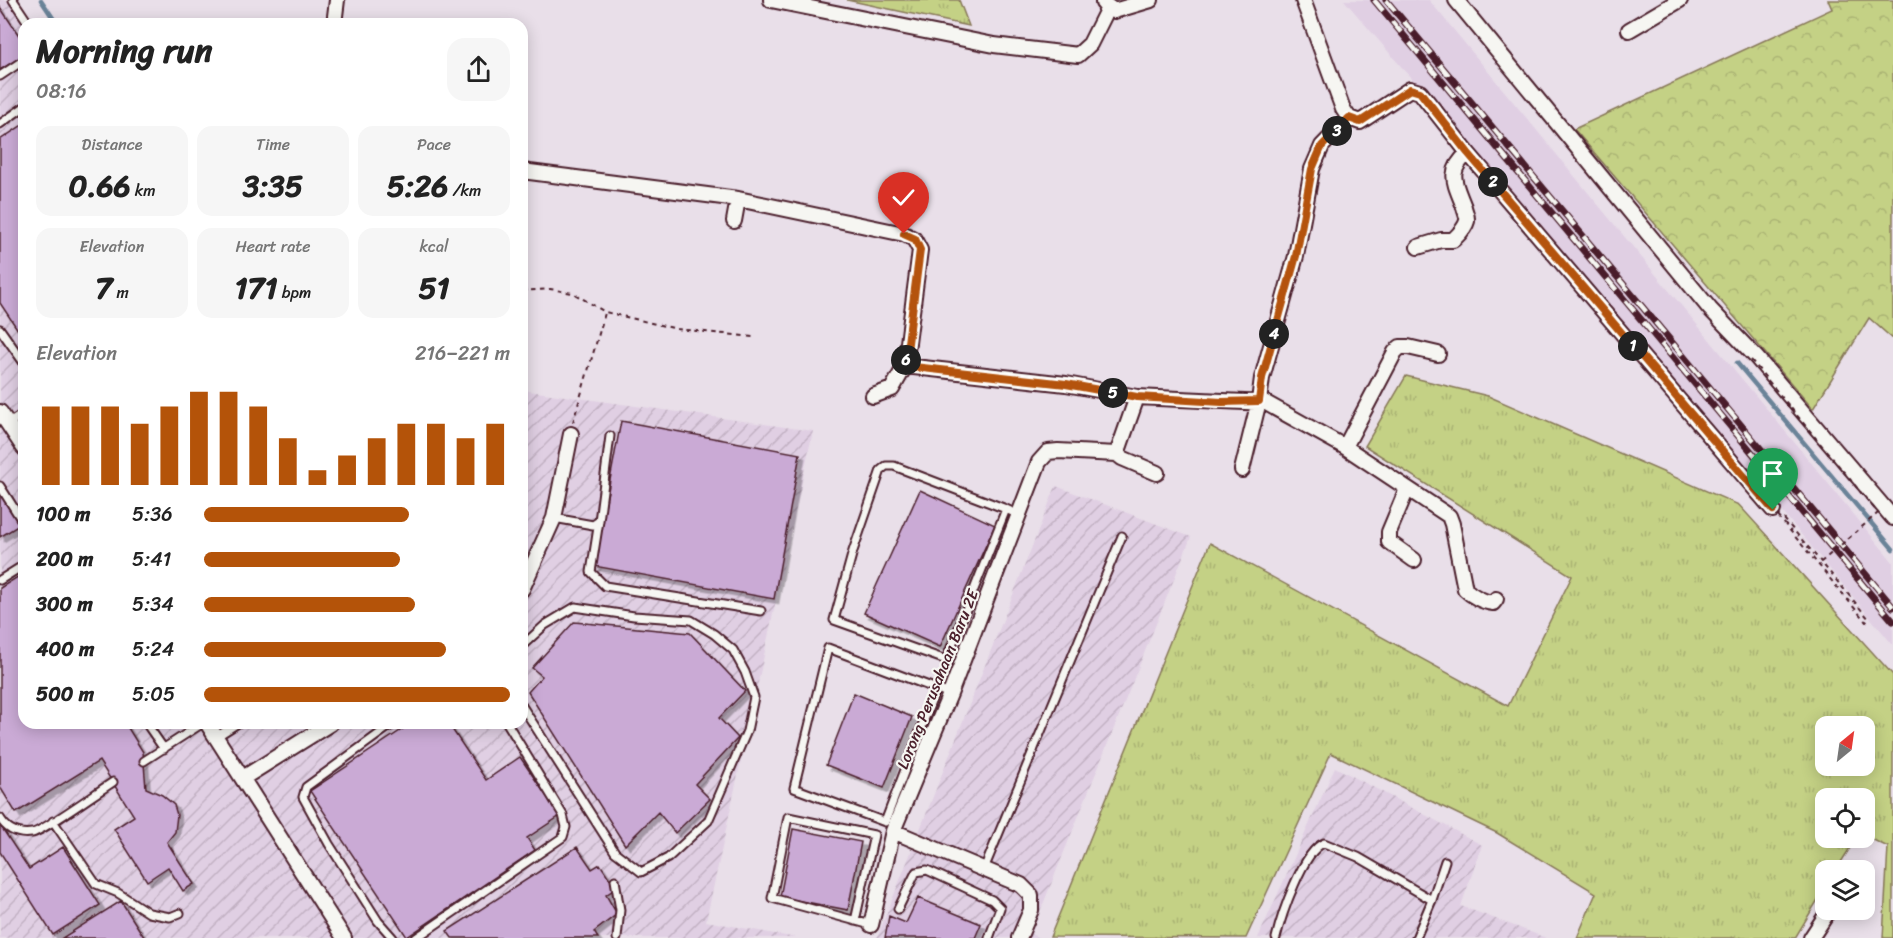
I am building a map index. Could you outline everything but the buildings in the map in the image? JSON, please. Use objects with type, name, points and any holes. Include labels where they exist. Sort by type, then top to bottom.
[{"type":"street","points":[[335,18],[337,0]]},
{"type":"street","points":[[771,0],[994,45],[1078,56],[1090,44],[1106,4],[1114,10],[1151,0]]},
{"type":"street","points":[[1303,0],[1343,109],[1349,118],[1360,122],[1410,89],[1420,92],[1468,153],[1773,510]]},
{"type":"street","points":[[1456,0],[1710,309],[1756,357],[1893,518]]},
{"type":"street","points":[[1629,30],[1680,0]]},
{"type":"street","points":[[1242,470],[1259,401],[1262,378],[1296,256],[1312,169],[1322,146],[1349,118]]},
{"type":"street","points":[[1418,247],[1441,240],[1453,240],[1464,229],[1467,216],[1453,172],[1468,153]]},
{"type":"street","points":[[528,172],[738,199],[904,234],[915,239],[920,250],[905,366],[892,389],[873,396]]},
{"type":"street","points":[[734,220],[738,199]]},
{"type":"street","points":[[1345,447],[1395,352],[1400,347],[1408,347],[1438,354]]},
{"type":"street","points":[[905,366],[1066,384],[1137,397],[1266,403],[1345,447],[1449,516],[1465,589],[1471,595],[1489,603],[1493,603],[1496,599]]},
{"type":"street","points":[[1137,397],[1118,454],[1122,458],[1157,473]]},
{"type":"street","points":[[0,412],[18,439]]},
{"type":"street","points":[[528,576],[554,518],[571,434]]},
{"type":"street","name":"Lorong Perusahaan Baru 2E","points":[[871,925],[893,831],[950,694],[1012,512],[1048,452],[1118,454]]},
{"type":"street","points":[[1407,489],[1387,539],[1414,560]]},
{"type":"street","points":[[210,729],[344,938]]},
{"type":"street","points":[[243,778],[321,729]]},
{"type":"street","points":[[893,831],[1021,885],[1031,896],[1031,910],[1019,938]]},
{"type":"street","points":[[1811,938],[1823,920]]},
{"type":"lane","points":[[13,0],[26,18]]},
{"type":"lane","points":[[0,76],[18,64]]},
{"type":"lane","points":[[0,124],[18,111]]},
{"type":"lane","points":[[0,328],[18,354]]},
{"type":"lane","points":[[8,424],[18,417]]},
{"type":"lane","points":[[610,436],[591,572],[604,586],[761,611]]},
{"type":"lane","points":[[886,466],[894,466],[1012,512],[946,660],[834,620],[853,551],[881,470],[886,466]]},
{"type":"lane","points":[[0,486],[18,514]]},
{"type":"lane","points":[[554,518],[593,525],[599,521]]},
{"type":"lane","points":[[984,869],[1122,536]]},
{"type":"lane","points":[[0,580],[18,569]]},
{"type":"lane","points":[[528,641],[545,625],[575,607],[634,616],[691,620],[714,634],[733,650],[745,672],[754,697],[747,731],[708,821],[668,858],[640,872],[615,852],[528,715]]},
{"type":"lane","points":[[936,689],[885,822],[794,788],[828,648],[950,694]]},
{"type":"lane","points":[[150,729],[164,749]]},
{"type":"lane","points":[[144,761],[196,729]]},
{"type":"lane","points":[[216,736],[228,729]]},
{"type":"lane","points":[[386,729],[306,787],[303,797],[329,844],[378,921],[393,938]]},
{"type":"lane","points":[[416,938],[563,837],[566,827],[563,815],[511,729]]},
{"type":"lane","points":[[0,818],[4,826],[14,833],[34,833],[113,782]]},
{"type":"lane","points":[[855,921],[874,835],[788,817],[772,898],[855,921],[871,925]]},
{"type":"lane","points":[[53,821],[96,884],[118,893],[149,913],[170,917],[180,913]]},
{"type":"lane","points":[[1276,938],[1281,917],[1303,867],[1317,845],[1324,843],[1358,857],[1432,900]]},
{"type":"lane","points":[[1416,938],[1445,861]]},
{"type":"lane","points":[[898,909],[916,872],[927,870],[992,900],[1000,908],[989,938]]},
{"type":"lane","points":[[615,880],[621,910],[617,938]]},
{"type":"path","points":[[528,291],[550,289],[573,293],[605,312],[677,329],[753,337]]},
{"type":"path","points":[[571,434],[585,377],[605,312]]},
{"type":"path","points":[[1751,360],[1878,513],[1821,562]]},
{"type":"path","points":[[1773,510],[1866,622],[1869,619],[1790,524]]},
{"type":"shaded area","points":[[0,0],[17,0],[28,18],[18,18],[18,729],[528,729],[528,391],[813,431],[706,921],[796,938],[0,938]]},
{"type":"shaded area","points":[[1344,0],[1429,0],[1893,562],[1893,645],[1751,474]]},
{"type":"shaded area","points":[[1056,486],[1191,537],[1031,934],[1039,938],[877,938]]},
{"type":"shaded area","points":[[1335,767],[1482,845],[1461,906],[1546,938],[1258,938]]},
{"type":"green space","points":[[847,0],[959,0],[969,26]]},
{"type":"green space","points":[[1828,0],[1893,0],[1893,339],[1869,318],[1813,409],[1574,129],[1832,9]]},
{"type":"green space","points":[[1406,376],[1488,396],[1739,505],[1893,675],[1893,938],[1883,938],[1888,847],[1875,841],[1875,788],[1815,788],[1815,848],[1850,848],[1842,860],[1815,860],[1815,905],[1795,938],[1577,938],[1596,893],[1497,833],[1331,753],[1246,938],[1050,937],[1210,543],[1508,706],[1572,576],[1365,446]]},
{"type":"waterway","points":[[41,0],[53,18]]},
{"type":"waterway","points":[[1737,363],[1893,549]]},
{"type":"railway","points":[[1374,0],[1893,621]]},
{"type":"railway","points":[[1386,0],[1893,607]]},
{"type":"route","points":[[904,234],[915,239],[920,250],[905,366],[1066,384],[1137,397],[1222,402],[1259,401],[1262,378],[1296,256],[1312,169],[1322,146],[1349,118],[1360,122],[1410,89],[1415,89],[1420,92],[1468,153],[1773,510]]}]
